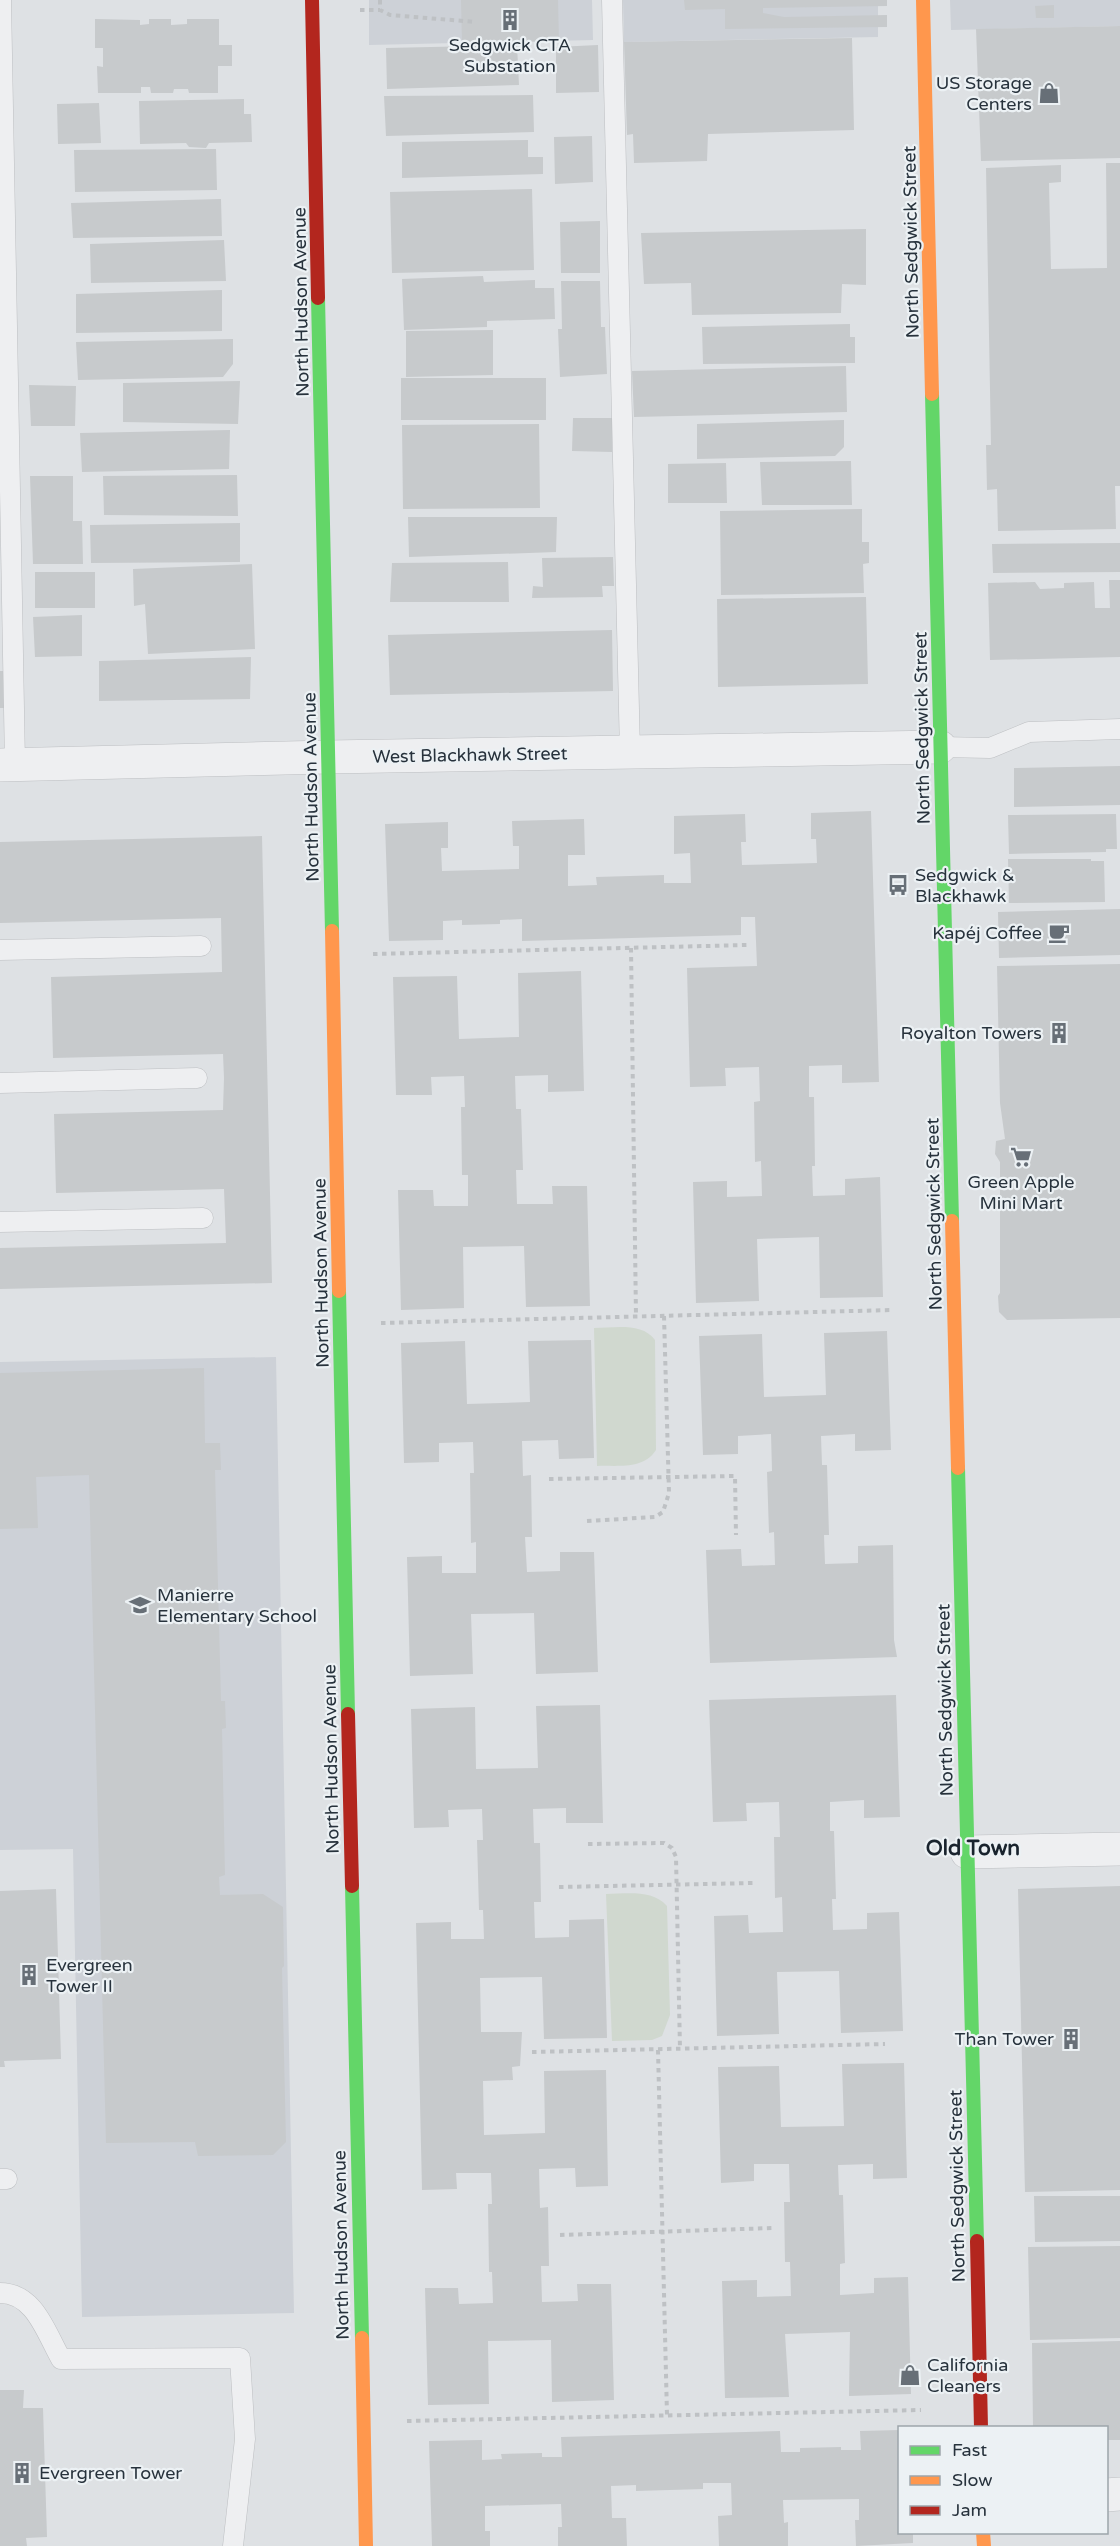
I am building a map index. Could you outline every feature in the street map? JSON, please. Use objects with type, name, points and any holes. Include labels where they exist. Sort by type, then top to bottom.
[{"type":"street","name":"North Hudson Avenue","points":[[312,0],[366,2546]]},
{"type":"street","name":"North Sedgwick Street","points":[[923,0],[981,2426]]},
{"type":"street","name":"West Blackhawk Street","points":[[8,764],[940,747]]},
{"type":"street","points":[[967,1852],[1120,1849]]},
{"type":"lane","points":[[1,0],[8,764]]},
{"type":"lane","points":[[612,0],[630,752]]},
{"type":"lane","points":[[940,747],[990,748],[1029,732],[1120,729]]},
{"type":"lane","points":[[0,950],[201,946]]},
{"type":"lane","points":[[0,1083],[197,1078]]},
{"type":"lane","points":[[0,1222],[203,1218]]},
{"type":"lane","points":[[0,2294],[11,2293],[33,2307],[61,2359],[240,2358],[246,2439],[233,2546]]},
{"type":"path","points":[[380,0],[380,10]]},
{"type":"path","points":[[360,10],[380,10],[390,15],[476,22]]},
{"type":"path","points":[[373,954],[747,945]]},
{"type":"path","points":[[631,948],[636,1317]]},
{"type":"path","points":[[381,1323],[893,1310]]},
{"type":"path","points":[[587,1521],[655,1517],[663,1512],[667,1502],[669,1478],[664,1316]]},
{"type":"path","points":[[549,1479],[735,1476],[736,1535]]},
{"type":"path","points":[[588,1844],[664,1843],[672,1848],[676,1857],[680,2049]]},
{"type":"path","points":[[559,1887],[754,1883]]},
{"type":"path","points":[[532,2052],[885,2044]]},
{"type":"path","points":[[658,2050],[667,2415]]},
{"type":"path","points":[[560,2235],[773,2229]]},
{"type":"path","points":[[407,2421],[921,2410]]},
{"type":"shaded area","points":[[369,0],[592,0],[593,40],[369,45]]},
{"type":"shaded area","points":[[623,0],[878,0],[878,37],[624,42]]},
{"type":"shaded area","points":[[950,0],[1120,0],[1120,26],[951,30]]},
{"type":"shaded area","points":[[594,1328],[635,1328],[649,1334],[655,1340],[656,1450],[651,1456],[637,1464],[597,1466]]},
{"type":"shaded area","name":"Manierre Elementary School","points":[[276,1357],[294,2313],[82,2317],[73,1849],[0,1850],[0,1362]]},
{"type":"shaded area","points":[[606,1894],[646,1895],[654,1897],[667,1906],[670,2015],[662,2036],[652,2040],[612,2041]]},
{"type":"building","name":"Sedgwick CTA Substation","points":[[461,0],[558,0],[559,41],[462,43]]},
{"type":"building","points":[[684,0],[887,0],[887,6],[763,8],[763,13],[784,17],[887,15],[887,27],[725,29],[725,9],[685,10]]},
{"type":"building","points":[[1054,5],[1054,18],[1036,18],[1035,6]]},
{"type":"building","points":[[95,19],[140,20],[140,25],[149,24],[149,19],[171,19],[171,25],[187,24],[187,19],[219,19],[219,45],[232,45],[232,66],[218,66],[218,93],[189,93],[188,89],[174,89],[173,93],[151,93],[150,87],[141,87],[141,93],[98,93],[97,66],[103,67],[103,48],[95,48]]},
{"type":"building","name":"US Storage Centers","points":[[1120,26],[1120,158],[981,161],[976,29]]},
{"type":"building","points":[[852,38],[854,130],[708,134],[707,161],[634,163],[633,134],[627,135],[624,42]]},
{"type":"building","points":[[517,45],[519,85],[387,89],[386,48]]},
{"type":"building","points":[[598,45],[599,92],[556,93],[556,47]]},
{"type":"building","points":[[533,95],[534,132],[386,136],[384,96]]},
{"type":"building","points":[[244,99],[244,114],[251,114],[252,142],[209,143],[206,148],[189,147],[186,143],[140,144],[139,101]]},
{"type":"building","points":[[99,103],[101,143],[58,144],[57,104]]},
{"type":"building","points":[[592,136],[593,182],[555,184],[554,137]]},
{"type":"building","points":[[528,140],[528,157],[543,157],[543,174],[402,178],[402,142]]},
{"type":"building","points":[[216,149],[217,190],[75,192],[74,150]]},
{"type":"building","points":[[1106,163],[1120,163],[1120,486],[1115,486],[1116,529],[998,531],[997,489],[987,490],[986,445],[991,445],[986,168],[1061,165],[1061,182],[1049,183],[1051,269],[1107,268]]},
{"type":"building","points":[[532,189],[534,270],[392,273],[390,192]]},
{"type":"building","points":[[221,199],[222,236],[73,238],[71,203]]},
{"type":"building","points":[[600,221],[600,273],[561,273],[560,222]]},
{"type":"building","points":[[866,229],[866,285],[842,284],[841,313],[692,315],[691,283],[644,284],[641,233]]},
{"type":"building","points":[[224,240],[226,281],[91,283],[90,244]]},
{"type":"building","points":[[483,276],[484,282],[535,280],[535,288],[554,288],[555,319],[487,321],[487,327],[404,330],[402,279]]},
{"type":"building","points":[[561,281],[600,281],[601,327],[605,327],[607,374],[560,377],[558,329],[562,329]]},
{"type":"building","points":[[222,290],[222,331],[76,333],[76,294]]},
{"type":"building","points":[[850,324],[850,337],[855,337],[855,363],[703,364],[702,327]]},
{"type":"building","points":[[493,330],[493,375],[406,377],[406,331]]},
{"type":"building","points":[[233,339],[233,364],[223,377],[78,380],[76,342]]},
{"type":"building","points":[[846,366],[847,412],[634,417],[632,371]]},
{"type":"building","points":[[401,378],[546,378],[546,420],[401,420]]},
{"type":"building","points":[[240,381],[238,424],[123,422],[123,383]]},
{"type":"building","points":[[29,385],[76,386],[75,426],[31,426]]},
{"type":"building","points":[[573,418],[613,418],[612,452],[572,451]]},
{"type":"building","points":[[844,420],[844,447],[835,456],[697,459],[697,424]]},
{"type":"building","points":[[539,424],[540,508],[403,509],[402,425]]},
{"type":"building","points":[[230,430],[229,469],[82,472],[80,433]]},
{"type":"building","points":[[851,461],[852,505],[762,505],[760,462]]},
{"type":"building","points":[[726,463],[727,503],[668,503],[668,464]]},
{"type":"building","points":[[237,475],[238,516],[104,515],[103,476]]},
{"type":"building","points":[[30,476],[73,476],[73,521],[82,521],[83,564],[33,564]]},
{"type":"building","points":[[862,509],[862,542],[869,542],[869,563],[863,564],[864,593],[721,595],[720,511]]},
{"type":"building","points":[[408,517],[557,517],[556,552],[409,557]]},
{"type":"building","points":[[240,523],[240,562],[91,563],[90,525]]},
{"type":"building","points":[[1120,543],[1120,572],[993,573],[992,544]]},
{"type":"building","points":[[613,557],[614,586],[602,586],[603,597],[532,598],[533,586],[543,587],[542,558]]},
{"type":"building","points":[[508,562],[509,602],[390,602],[392,563]]},
{"type":"building","points":[[252,564],[255,649],[148,654],[145,604],[134,606],[133,569]]},
{"type":"building","points":[[35,572],[95,572],[95,608],[35,608]]},
{"type":"building","points":[[1109,580],[1120,580],[1120,657],[990,660],[988,583],[1035,582],[1040,589],[1064,588],[1064,583],[1094,582],[1095,608],[1110,608]]},
{"type":"building","points":[[866,597],[868,684],[718,687],[717,599]]},
{"type":"building","points":[[82,615],[82,656],[35,657],[33,617]]},
{"type":"building","points":[[612,630],[613,691],[390,695],[388,635]]},
{"type":"building","points":[[251,657],[250,699],[99,701],[99,661]]},
{"type":"building","points":[[0,671],[3,671],[4,708],[0,708]]},
{"type":"building","points":[[1120,766],[1120,805],[1014,807],[1014,768]]},
{"type":"building","points":[[871,811],[879,1082],[842,1083],[842,1065],[809,1066],[809,1097],[814,1097],[813,1196],[845,1195],[845,1179],[880,1177],[883,1297],[820,1298],[819,1237],[757,1239],[759,1301],[696,1303],[693,1182],[727,1181],[727,1197],[762,1196],[761,1161],[755,1162],[754,1102],[760,1101],[759,1067],[725,1068],[726,1086],[690,1087],[687,968],[757,966],[755,917],[741,917],[741,935],[522,941],[522,919],[500,920],[500,924],[462,925],[462,920],[443,921],[443,940],[389,941],[385,824],[448,822],[448,848],[441,848],[442,871],[519,869],[519,846],[513,846],[512,821],[584,819],[585,855],[568,855],[568,886],[597,885],[596,877],[664,875],[664,883],[691,883],[690,853],[674,854],[674,816],[745,814],[746,842],[741,842],[742,865],[817,863],[816,839],[811,839],[811,813]]},
{"type":"building","points":[[1116,814],[1117,849],[1106,849],[1106,852],[1009,854],[1008,815]]},
{"type":"building","points":[[262,836],[272,1283],[0,1289],[0,1248],[226,1243],[224,1189],[56,1193],[54,1114],[223,1110],[224,1078],[223,1054],[53,1058],[51,977],[222,972],[221,918],[0,923],[0,842]]},
{"type":"building","points":[[1008,859],[1104,861],[1105,902],[1009,903]]},
{"type":"building","name":"Kapéj Coffee","points":[[1120,909],[1120,955],[999,958],[998,912]]},
{"type":"building","points":[[1120,964],[1120,1318],[1007,1320],[999,1312],[998,1296],[1000,1293],[1000,1162],[995,1154],[996,1141],[1005,1139],[1000,1103],[997,966]]},
{"type":"building","points":[[581,971],[584,1091],[548,1092],[548,1075],[515,1076],[516,1109],[521,1109],[523,1170],[516,1170],[517,1204],[553,1204],[552,1186],[587,1186],[590,1306],[526,1307],[524,1246],[463,1247],[464,1308],[401,1310],[398,1190],[433,1190],[434,1206],[468,1206],[468,1175],[462,1175],[461,1107],[465,1107],[464,1076],[431,1077],[432,1095],[396,1095],[393,977],[457,976],[459,1039],[519,1037],[518,973]]},
{"type":"building","points":[[887,1331],[891,1450],[855,1451],[855,1434],[821,1436],[822,1465],[827,1465],[829,1535],[824,1535],[825,1564],[858,1563],[858,1546],[893,1545],[894,1640],[897,1657],[710,1663],[706,1550],[741,1549],[742,1566],[775,1565],[774,1532],[769,1533],[767,1472],[772,1471],[771,1434],[738,1436],[738,1454],[703,1455],[699,1336],[762,1334],[764,1397],[826,1395],[824,1333]]},
{"type":"building","points":[[591,1340],[594,1458],[559,1459],[558,1440],[522,1441],[523,1476],[531,1475],[532,1537],[525,1537],[527,1572],[560,1571],[560,1552],[594,1552],[598,1672],[536,1674],[534,1613],[471,1614],[473,1674],[410,1676],[407,1557],[442,1556],[442,1573],[476,1573],[476,1542],[471,1543],[470,1473],[474,1473],[473,1442],[439,1443],[439,1462],[404,1463],[401,1343],[465,1341],[467,1404],[530,1402],[528,1341]]},
{"type":"building","points":[[204,1368],[205,1443],[220,1443],[221,1470],[215,1470],[221,1701],[225,1701],[226,1728],[222,1729],[225,1875],[219,1877],[220,1895],[263,1894],[283,1907],[286,2142],[273,2155],[198,2156],[195,2142],[106,2143],[89,1475],[36,1477],[38,1528],[0,1529],[0,1373]]},
{"type":"building","points":[[896,1695],[900,1817],[864,1818],[864,1800],[830,1802],[830,1831],[834,1831],[836,1899],[832,1899],[833,1930],[867,1929],[867,1913],[899,1912],[903,2031],[841,2033],[839,1971],[777,1972],[779,2034],[717,2036],[714,1916],[748,1915],[749,1933],[783,1932],[782,1897],[775,1898],[774,1837],[780,1837],[779,1802],[746,1803],[747,1821],[713,1822],[709,1700]]},
{"type":"building","points":[[600,1705],[603,1823],[566,1823],[566,1808],[533,1809],[534,1843],[540,1843],[541,1902],[534,1902],[535,1938],[569,1937],[569,1920],[604,1919],[607,2038],[544,2039],[542,1977],[480,1978],[481,2032],[522,2032],[520,2066],[512,2067],[513,2080],[483,2081],[484,2135],[545,2133],[544,2071],[606,2070],[608,2186],[576,2187],[575,2168],[539,2169],[540,2208],[548,2207],[549,2266],[541,2266],[542,2302],[578,2301],[577,2284],[611,2284],[614,2400],[552,2402],[551,2340],[488,2341],[489,2404],[428,2405],[425,2288],[458,2288],[459,2304],[493,2303],[492,2272],[489,2272],[488,2204],[492,2204],[491,2173],[456,2173],[457,2189],[422,2190],[416,1923],[451,1922],[451,1939],[484,1939],[483,1910],[479,1910],[477,1840],[483,1840],[482,1809],[448,1810],[449,1827],[414,1828],[411,1709],[475,1707],[476,1769],[538,1768],[536,1706]]},
{"type":"building","name":"Than Tower","points":[[1120,1886],[1120,2190],[1025,2192],[1018,1889]]},
{"type":"building","name":"Evergreen Tower II","points":[[56,1889],[61,2059],[4,2061],[5,2067],[0,2067],[0,1891]]},
{"type":"building","points":[[904,2063],[907,2178],[873,2179],[873,2164],[838,2165],[839,2195],[843,2195],[845,2263],[840,2264],[840,2295],[874,2293],[874,2278],[908,2277],[911,2394],[849,2396],[850,2332],[785,2334],[789,2397],[725,2398],[722,2281],[757,2280],[757,2297],[791,2296],[790,2262],[785,2262],[784,2202],[790,2202],[789,2164],[754,2164],[754,2181],[721,2183],[718,2067],[779,2066],[781,2127],[844,2126],[842,2064]]},
{"type":"building","points":[[1034,2196],[1120,2196],[1120,2241],[1035,2242]]},
{"type":"building","points":[[1120,2246],[1120,2338],[1030,2340],[1028,2247]]},
{"type":"building","points":[[1120,2341],[1120,2440],[1108,2440],[1108,2426],[1033,2426],[1032,2343]]},
{"type":"building","name":"Evergreen Tower","points":[[0,2390],[24,2390],[23,2408],[43,2408],[47,2537],[26,2538],[27,2546],[0,2546]]},
{"type":"building","points":[[898,2430],[898,2534],[913,2534],[913,2543],[856,2546],[855,2520],[859,2520],[859,2499],[783,2500],[784,2523],[788,2522],[788,2546],[719,2546],[718,2516],[732,2515],[731,2483],[703,2483],[703,2489],[636,2491],[636,2485],[611,2486],[612,2518],[626,2518],[627,2546],[558,2546],[558,2527],[562,2527],[561,2504],[485,2506],[485,2531],[490,2531],[490,2546],[432,2546],[429,2441],[482,2440],[482,2460],[502,2459],[501,2454],[542,2453],[542,2457],[562,2457],[561,2437],[780,2431],[781,2452],[800,2452],[800,2448],[841,2447],[841,2450],[861,2450],[860,2431]]},
{"type":"traffic: fast","points":[[318,298],[332,931]]},
{"type":"traffic: fast","points":[[932,394],[952,1221]]},
{"type":"traffic: fast","points":[[339,1291],[348,1714]]},
{"type":"traffic: fast","points":[[958,1468],[977,2241]]},
{"type":"traffic: fast","points":[[352,1886],[362,2338]]},
{"type":"traffic: slow","points":[[923,0],[932,394]]},
{"type":"traffic: slow","points":[[332,931],[339,1291]]},
{"type":"traffic: slow","points":[[952,1221],[958,1468]]},
{"type":"traffic: slow","points":[[362,2338],[366,2546]]},
{"type":"traffic: slow","points":[[983,2534],[984,2546]]},
{"type":"traffic: jam","points":[[312,0],[318,298]]},
{"type":"traffic: jam","points":[[348,1714],[352,1886]]},
{"type":"traffic: jam","points":[[977,2241],[981,2426]]},
{"type":"place","name":"Sedgwick CTA Substation","points":[[510,20]]},
{"type":"place","name":"US Storage Centers","points":[[1049,93]]},
{"type":"place","name":"Sedgwick & Blackhawk","points":[[898,885]]},
{"type":"place","name":"Kapéj Coffee","points":[[1059,933]]},
{"type":"place","name":"Royalton Towers","points":[[1059,1033]]},
{"type":"place","name":"Green Apple Mini Mart","points":[[1021,1157]]},
{"type":"place","name":"Manierre Elementary School","points":[[140,1605]]},
{"type":"place","name":"Evergreen Tower II","points":[[29,1975]]},
{"type":"place","name":"Than Tower","points":[[1071,2039]]},
{"type":"place","name":"California Cleaners","points":[[910,2375]]},
{"type":"place","name":"Evergreen Tower","points":[[22,2473]]},
{"type":"district","name":"Old Town","points":[[973,1848]]}]
